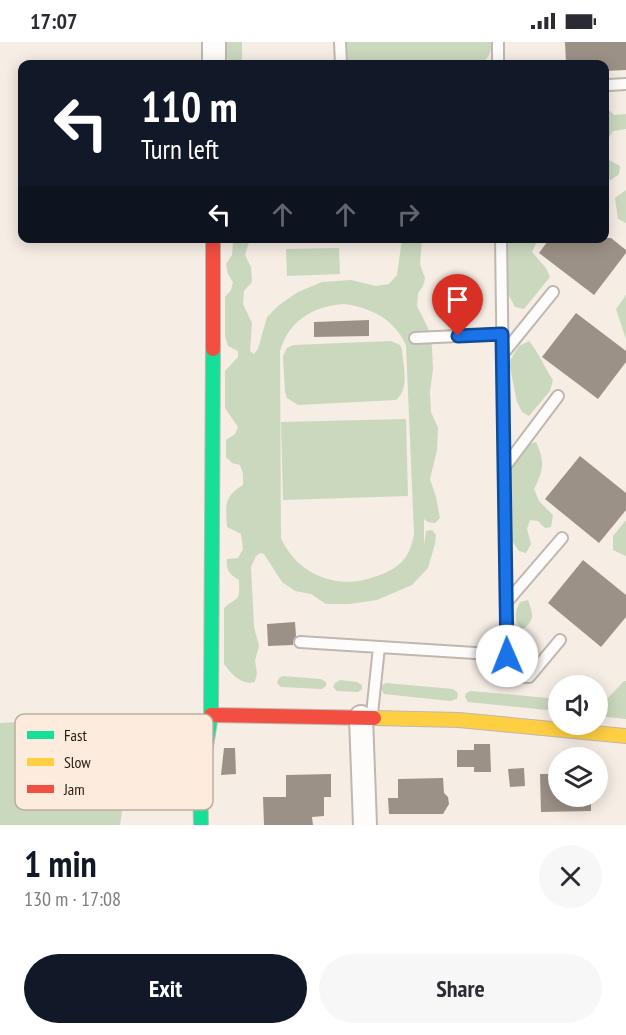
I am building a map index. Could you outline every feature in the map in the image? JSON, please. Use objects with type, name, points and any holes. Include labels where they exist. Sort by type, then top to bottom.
[{"type":"street","points":[[214,42],[214,60]]},
{"type":"street","points":[[211,714],[213,243]]},
{"type":"street","points":[[213,715],[459,720],[626,735]]},
{"type":"street","points":[[365,825],[366,718]]},
{"type":"street","points":[[201,810],[201,825]]},
{"type":"lane","points":[[340,42],[341,60]]},
{"type":"lane","points":[[498,42],[498,60]]},
{"type":"lane","points":[[609,85],[626,84]]},
{"type":"lane","points":[[501,243],[507,676],[528,677],[560,640]]},
{"type":"lane","points":[[502,355],[553,292]]},
{"type":"lane","points":[[415,338],[502,334]]},
{"type":"lane","points":[[504,468],[558,396]]},
{"type":"lane","points":[[506,603],[562,538]]},
{"type":"lane","points":[[300,642],[507,656]]},
{"type":"lane","points":[[366,718],[379,647]]},
{"type":"green space","points":[[223,42],[242,42],[242,60],[228,60],[223,50]]},
{"type":"green space","points":[[345,42],[491,42],[490,53],[486,60],[347,60]]},
{"type":"green space","points":[[609,110],[614,115],[626,114],[626,129],[613,131],[609,138]]},
{"type":"green space","points":[[609,160],[620,166],[619,174],[609,179]]},
{"type":"green space","points":[[626,190],[626,223],[618,219],[615,198]]},
{"type":"green space","points":[[233,243],[249,243],[245,255],[251,267],[252,282],[244,291],[243,304],[252,323],[250,351],[254,354],[258,349],[267,317],[279,305],[298,292],[322,282],[351,280],[376,286],[389,284],[397,275],[401,243],[422,243],[420,264],[425,278],[418,293],[417,306],[428,328],[432,347],[431,412],[438,428],[437,450],[430,479],[440,518],[435,523],[424,519],[424,546],[426,531],[432,530],[436,535],[428,568],[412,585],[377,600],[326,604],[311,594],[295,591],[282,582],[264,554],[260,553],[251,567],[254,627],[259,646],[255,661],[257,673],[255,682],[250,683],[237,678],[224,664],[224,608],[237,598],[239,587],[239,580],[228,569],[227,559],[238,558],[243,549],[241,534],[227,527],[226,513],[229,498],[243,485],[240,465],[232,463],[226,457],[226,440],[235,434],[238,427],[225,408],[225,371],[238,357],[238,351],[228,346],[225,336],[225,297],[231,290],[233,282],[226,264],[232,255]],"holes":[[[344,304],[364,308],[381,316],[395,328],[406,345],[414,534],[410,550],[398,566],[363,580],[334,581],[309,571],[288,551],[281,538],[280,351],[284,340],[296,323],[313,312]]]},
{"type":"green space","points":[[506,243],[536,243],[532,252],[546,268],[550,277],[524,309],[515,307],[506,290]]},
{"type":"green space","points":[[339,248],[340,274],[287,276],[286,249]]},
{"type":"green space","points":[[626,295],[626,339],[616,309]]},
{"type":"green space","points":[[391,341],[400,345],[404,370],[403,390],[396,400],[298,405],[287,398],[283,356],[287,348],[293,345]]},
{"type":"green space","points":[[529,341],[553,380],[550,391],[529,416],[522,412],[517,402],[509,362],[519,346]]},
{"type":"green space","points":[[406,419],[408,496],[283,500],[281,422]]},
{"type":"green space","points":[[536,442],[542,466],[534,489],[539,501],[553,515],[551,527],[545,528],[538,521],[530,520],[527,529],[531,544],[526,553],[519,551],[510,538],[509,473],[515,459],[528,444]]},
{"type":"green space","points":[[626,520],[626,556],[613,550],[613,536]]},
{"type":"green space","points":[[528,600],[532,616],[530,623],[522,630],[517,623],[516,613],[520,602]]},
{"type":"green space","points":[[283,676],[321,679],[326,682],[326,686],[322,689],[281,687],[277,683]]},
{"type":"green space","points":[[340,680],[357,682],[362,685],[362,689],[358,692],[337,691],[333,687]]},
{"type":"green space","points":[[626,681],[626,719],[608,717],[608,698]]},
{"type":"green space","points":[[386,683],[453,689],[458,693],[457,699],[450,701],[384,694],[381,689]]},
{"type":"green space","points":[[471,691],[548,698],[548,709],[468,702],[465,697],[466,693]]},
{"type":"green space","points":[[15,722],[15,810],[122,810],[120,825],[0,825],[0,723]]},
{"type":"building","points":[[565,42],[626,42],[626,70],[609,71],[609,60],[566,60]]},
{"type":"building","points":[[609,238],[626,250],[594,295],[539,253],[546,243],[609,243]]},
{"type":"building","points":[[576,313],[626,351],[626,362],[598,399],[542,357]]},
{"type":"building","points":[[369,320],[369,336],[314,337],[314,322]]},
{"type":"building","points":[[580,456],[626,493],[626,510],[599,543],[545,499]]},
{"type":"building","points":[[583,560],[626,595],[626,617],[601,647],[548,603]]},
{"type":"building","points":[[295,622],[296,636],[293,645],[268,646],[267,624]]},
{"type":"building","points":[[474,744],[490,744],[491,772],[474,772],[474,767],[457,767],[457,750],[474,750]]},
{"type":"building","points":[[224,748],[235,748],[236,774],[221,775]]},
{"type":"building","points":[[524,768],[525,786],[510,787],[508,769]]},
{"type":"building","points":[[331,774],[331,797],[324,797],[324,816],[312,817],[313,825],[264,825],[263,797],[286,797],[286,775]]},
{"type":"building","points":[[540,774],[548,774],[548,807],[591,807],[591,811],[541,812]]},
{"type":"building","points":[[443,778],[444,793],[448,797],[449,804],[443,814],[389,814],[388,798],[398,798],[398,779]]},
{"type":"traffic: fast","points":[[211,714],[213,349]]},
{"type":"traffic: fast","points":[[201,810],[201,825]]},
{"type":"traffic: slow","points":[[374,718],[459,720],[626,736]]},
{"type":"traffic: jam","points":[[213,243],[213,349]]},
{"type":"traffic: jam","points":[[213,715],[374,718]]},
{"type":"route","points":[[458,336],[502,334],[507,656]]}]
